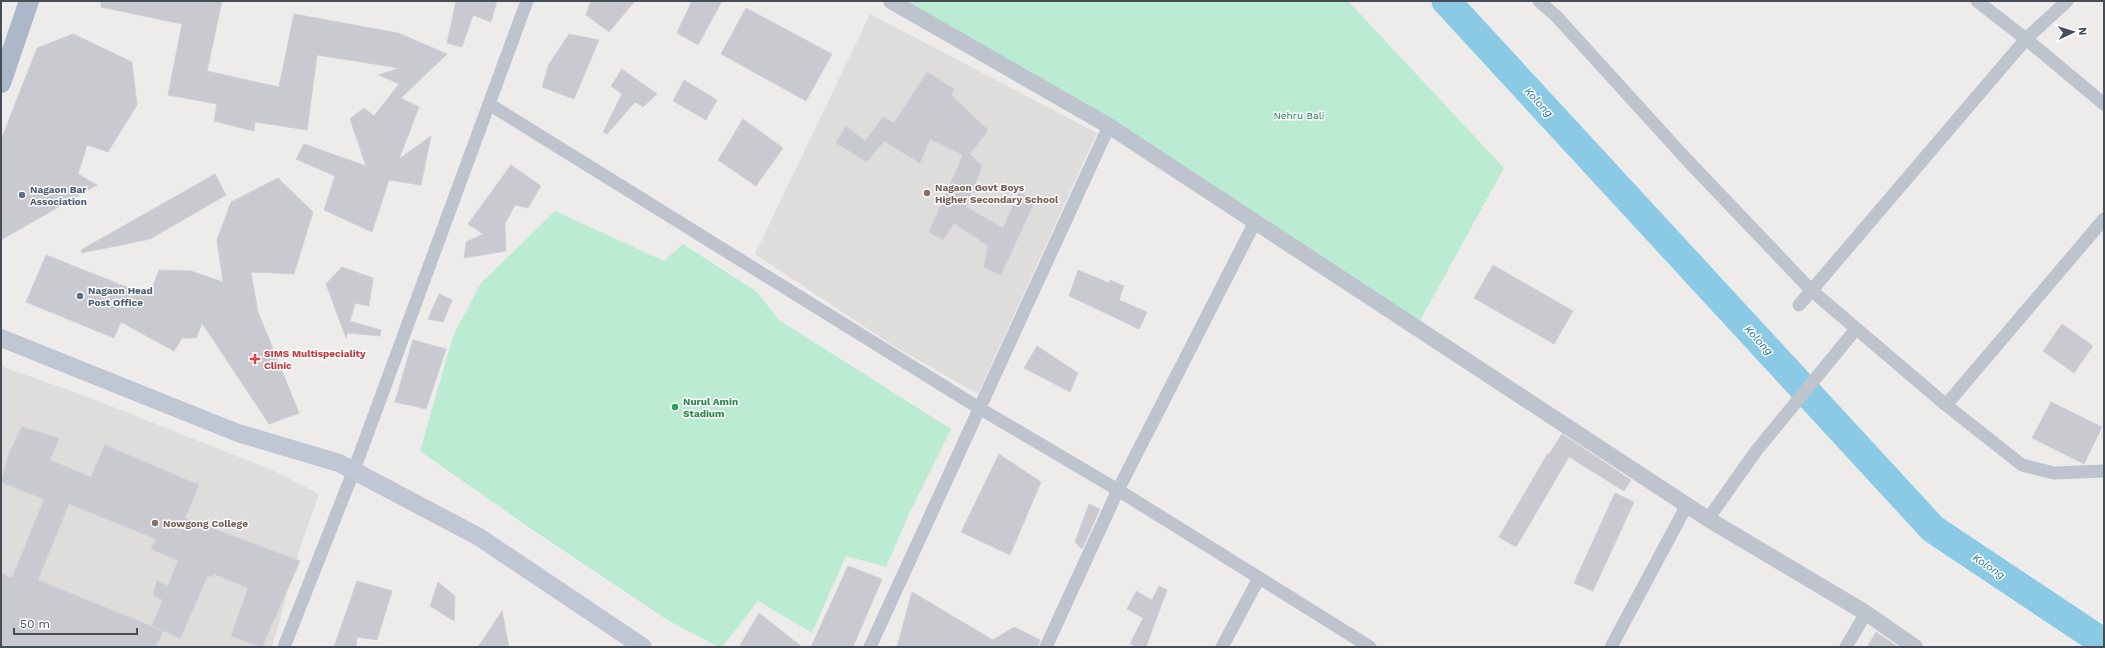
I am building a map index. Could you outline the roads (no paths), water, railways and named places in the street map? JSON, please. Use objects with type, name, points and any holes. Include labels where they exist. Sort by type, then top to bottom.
[{"type":"main road","points":[[1,84],[29,1]]},
{"type":"main road","points":[[1,338],[112,384],[238,433],[339,463],[354,470],[479,537],[636,645]]},
{"type":"street","points":[[284,647],[354,470],[527,1]]},
{"type":"street","points":[[891,1],[1109,126],[1708,519],[1866,613],[1915,647]]},
{"type":"street","points":[[1538,1],[1557,17],[1688,161],[1811,290],[1946,405],[2022,465],[2054,473],[2104,471]]},
{"type":"street","points":[[1977,1],[2026,39],[2104,104]]},
{"type":"street","points":[[1799,305],[2026,39],[2067,1]]},
{"type":"street","points":[[489,104],[980,408],[1118,490],[1370,647]]},
{"type":"street","points":[[870,647],[1109,126]]},
{"type":"street","points":[[1946,405],[2104,219]]},
{"type":"street","points":[[1046,647],[1118,490],[1255,222]]},
{"type":"street","points":[[1708,519],[1767,438],[1856,329]]},
{"type":"street","points":[[1611,647],[1687,505]]},
{"type":"street","points":[[1222,647],[1259,578]]},
{"type":"street","points":[[1846,647],[1866,613]]},
{"type":"waterway","name":"Kolong","points":[[1446,1],[1933,529],[2104,643]]},
{"type":"place","name":"Nagaon Govt Boys Higher Secondary School","points":[[927,193]]},
{"type":"place","name":"Nagaon Bar Association","points":[[22,195]]},
{"type":"place","name":"Nagaon Head Post Office","points":[[80,296]]},
{"type":"place","name":"SIMS Multispeciality Clinic","points":[[255,359]]},
{"type":"place","name":"Nurul Amin Stadium","points":[[675,407]]},
{"type":"place","name":"Nowgong College","points":[[155,523]]},
{"type":"park label","name":"Nehru Bali","points":[[1299,115]]}]
